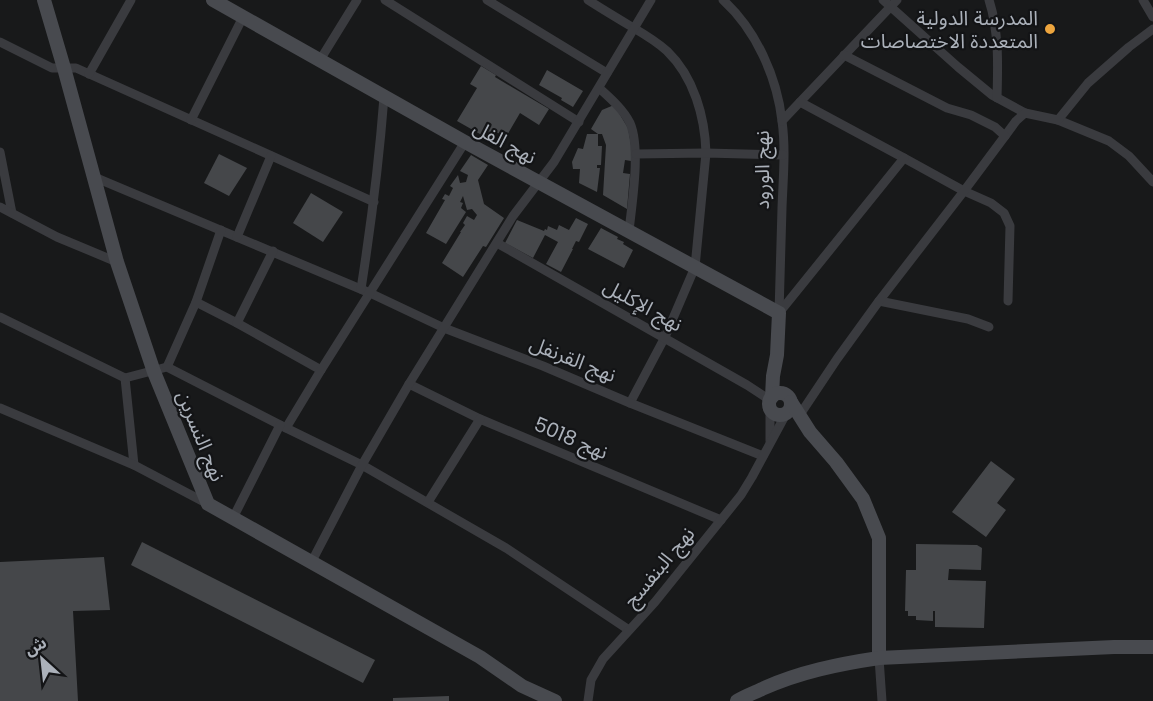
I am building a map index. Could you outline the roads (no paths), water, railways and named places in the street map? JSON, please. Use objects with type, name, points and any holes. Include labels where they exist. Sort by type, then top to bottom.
[{"type":"street","name":"نهج النسرين","points":[[44,0],[117,262],[161,369],[208,504],[480,657],[522,687],[555,701]]},
{"type":"street","points":[[89,74],[131,0]]},
{"type":"street","name":"نهج الفل","points":[[213,0],[465,142],[779,313]]},
{"type":"street","points":[[320,60],[357,0]]},
{"type":"street","points":[[385,0],[579,122]]},
{"type":"street","points":[[487,0],[607,74]]},
{"type":"street","points":[[588,0],[666,50],[675,60],[684,73],[698,103],[705,135],[706,153],[695,267],[664,337],[630,403]]},
{"type":"street","points":[[311,563],[362,465],[409,384],[513,216],[555,162],[651,0]]},
{"type":"street","name":"نهج الورود","points":[[723,0],[741,19],[760,50],[775,88],[782,121],[777,355],[782,407]]},
{"type":"street","points":[[989,0],[994,15],[998,59],[997,98]]},
{"type":"street","points":[[1143,0],[1153,17]]},
{"type":"street","points":[[782,121],[891,2],[958,67],[997,98],[1025,113],[1058,120],[1109,141],[1129,156],[1153,182]]},
{"type":"street","points":[[191,120],[243,17]]},
{"type":"street","points":[[1058,120],[1088,83],[1129,46],[1153,29]]},
{"type":"street","points":[[0,42],[52,68],[76,68],[374,202]]},
{"type":"street","points":[[844,55],[946,108],[970,115],[995,127],[1005,136]]},
{"type":"street","points":[[599,88],[618,106],[630,123],[634,136],[636,154],[629,231]]},
{"type":"street","points":[[366,291],[384,97]]},
{"type":"street","points":[[800,102],[964,192],[991,203],[1004,213],[1010,226],[1008,301]]},
{"type":"street","name":"نهج البنفسج","points":[[588,701],[591,680],[603,659],[655,602],[741,495],[770,444],[782,407],[837,359],[1016,121],[1025,113]]},
{"type":"street","points":[[233,519],[283,427],[321,370],[366,291],[465,142]]},
{"type":"street","points":[[0,152],[12,213]]},
{"type":"street","points":[[636,154],[783,154]]},
{"type":"street","points":[[237,237],[271,156]]},
{"type":"street","points":[[779,313],[904,158]]},
{"type":"street","name":"نهج القرنفل","points":[[94,177],[366,291],[444,328],[763,456]]},
{"type":"street","points":[[0,207],[57,237],[117,262]]},
{"type":"street","points":[[161,369],[196,302],[220,230]]},
{"type":"street","name":"نهج الإكليل","points":[[497,243],[664,337],[782,407]]},
{"type":"street","points":[[237,323],[273,251]]},
{"type":"street","points":[[879,301],[968,319],[989,327]]},
{"type":"street","points":[[196,302],[321,370]]},
{"type":"street","points":[[0,317],[125,378],[161,369],[362,465],[506,548],[629,630]]},
{"type":"street","points":[[125,378],[134,465]]},
{"type":"street","name":"نهج 5018","points":[[409,384],[480,419],[721,520]]},
{"type":"street","points":[[770,444],[782,407],[816,439],[863,499],[879,538],[879,658],[882,701]]},
{"type":"street","points":[[0,408],[134,465],[208,504]]},
{"type":"street","points":[[428,502],[480,419]]},
{"type":"street","points":[[737,701],[767,686],[803,673],[879,658],[1153,647]]},
{"type":"place","name":"المدرسة الدولية المتعددة الاختصاصات","points":[[1050,29]]}]
